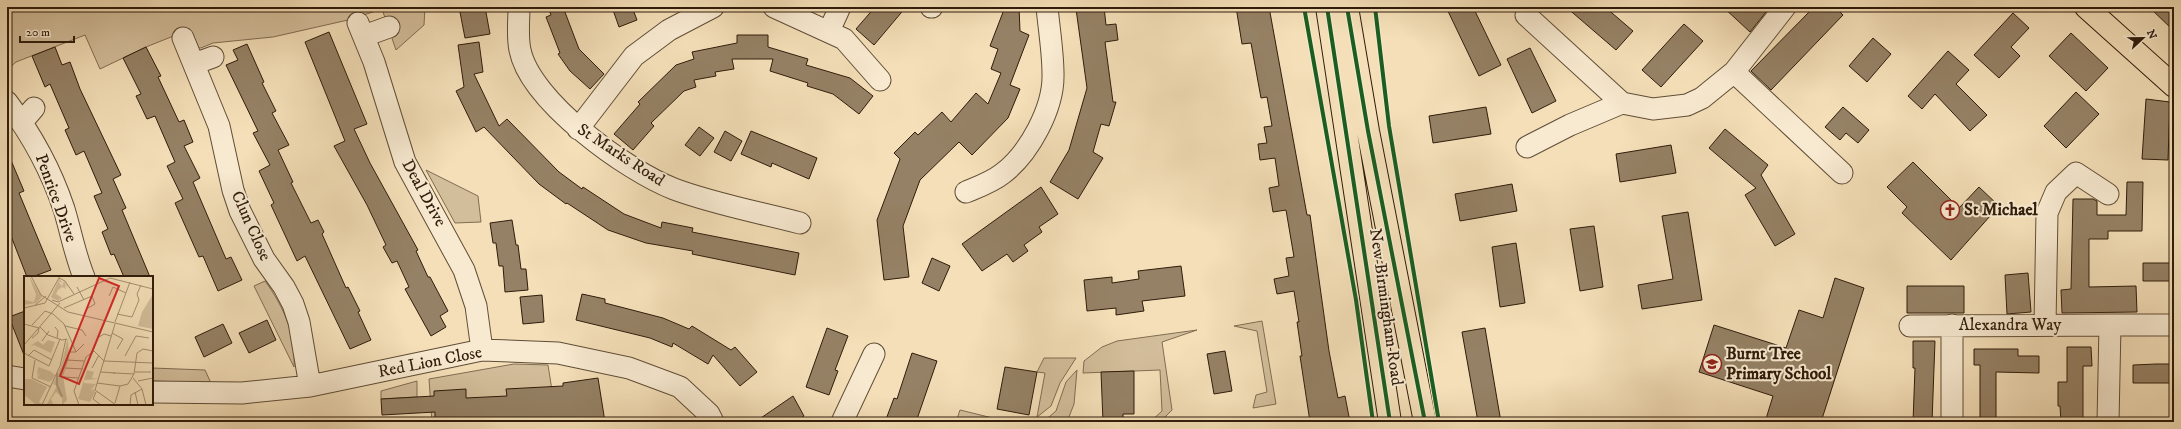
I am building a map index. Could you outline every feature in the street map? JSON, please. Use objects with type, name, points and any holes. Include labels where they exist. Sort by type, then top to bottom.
[{"type":"main road","name":"New Birmingham Road","points":[[1327,7],[1390,422]]},
{"type":"main road","name":"New Birmingham Road","points":[[1347,7],[1368,131],[1409,347],[1425,422]]},
{"type":"main road","points":[[2086,7],[2174,86]]},
{"type":"main road","points":[[1409,347],[1418,422]]},
{"type":"street","name":"St Marks Road","points":[[519,7],[520,50],[527,69],[540,90],[578,129],[630,165],[672,188],[800,223]]},
{"type":"street","points":[[578,129],[634,56],[670,30],[714,7]]},
{"type":"street","points":[[774,7],[844,39],[880,80]]},
{"type":"street","points":[[829,31],[840,7]]},
{"type":"street","points":[[966,192],[1002,174],[1029,142],[1046,113],[1051,94],[1053,74],[1047,7]]},
{"type":"street","points":[[1526,14],[1622,103],[1653,109],[1686,105],[1702,98],[1734,72],[1785,7]]},
{"type":"street","name":"Deal Drive","points":[[389,27],[361,29],[406,162],[464,270],[476,306],[482,350]]},
{"type":"street","name":"Clun Close","points":[[183,38],[204,60],[233,190],[240,211],[264,258],[284,287],[293,304],[299,322],[310,386]]},
{"type":"street","points":[[1734,72],[1842,173]]},
{"type":"street","name":"Penrice Drive","points":[[7,102],[28,115],[38,147],[64,208],[84,276]]},
{"type":"street","points":[[1526,147],[1570,125],[1622,103]]},
{"type":"street","points":[[2045,325],[2047,213],[2056,192],[2076,173],[2108,194]]},
{"type":"street","points":[[1952,325],[1952,422]]},
{"type":"street","points":[[2108,422],[2110,325]]},
{"type":"street","name":"Alexandra Way","points":[[1910,326],[2174,325]]},
{"type":"street","name":"Red Lion Close","points":[[153,392],[242,393],[310,386],[482,350],[558,353],[629,368],[680,387],[709,414],[714,422]]},
{"type":"street","points":[[842,422],[874,354]]},
{"type":"street","points":[[7,376],[24,379]]},
{"type":"shaded area","points":[[7,7],[425,7],[424,25],[396,50],[382,9],[348,20],[273,37],[213,43],[201,48],[195,47],[186,31],[146,47],[100,69],[85,35],[16,62],[7,70]]},
{"type":"shaded area","points":[[426,170],[478,196],[481,222],[455,223]]},
{"type":"shaded area","points":[[265,281],[283,311],[291,333],[294,367],[254,286]]},
{"type":"shaded area","points":[[1262,321],[1276,404],[1253,408],[1256,395],[1267,392],[1257,331],[1234,326]]},
{"type":"shaded area","points":[[1197,330],[1162,342],[1172,410],[1160,422],[1150,422],[1162,411],[1160,370],[1083,373],[1084,361],[1102,347],[1117,341]]},
{"type":"shaded area","points":[[1044,358],[1076,358],[1060,383],[1051,406],[1037,417],[1045,373],[1037,372]]},
{"type":"shaded area","points":[[514,364],[548,365],[557,422],[432,422],[429,379]]},
{"type":"shaded area","points":[[153,368],[205,370],[211,383],[153,381]]},
{"type":"shaded area","points":[[1077,370],[1074,404],[1067,422],[1043,422],[1056,411],[1066,382]]},
{"type":"shaded area","points":[[417,381],[417,397],[381,399],[381,391]]},
{"type":"shaded area","points":[[960,410],[1009,422],[956,422]]},
{"type":"building","points":[[459,7],[485,7],[490,34],[465,38]]},
{"type":"building","points":[[548,7],[563,7],[579,49],[604,74],[590,89],[570,71],[558,54],[560,53],[546,17],[551,15]]},
{"type":"building","points":[[612,7],[632,7],[637,20],[619,27]]},
{"type":"building","points":[[875,7],[906,7],[874,45],[856,29]]},
{"type":"building","points":[[1005,7],[1019,7],[1020,31],[1029,35],[1010,85],[1020,89],[1008,118],[972,155],[959,142],[920,180],[903,226],[909,277],[884,280],[877,220],[900,159],[894,153],[915,132],[918,135],[942,112],[951,122],[976,93],[988,104],[1001,73],[991,69],[998,49],[990,46]]},
{"type":"building","points":[[1104,7],[1106,25],[1116,24],[1118,40],[1105,42],[1113,102],[1116,102],[1109,126],[1101,124],[1093,152],[1103,158],[1078,199],[1050,182],[1069,150],[1087,88],[1076,9]]},
{"type":"building","points":[[1236,7],[1269,7],[1307,215],[1310,215],[1329,351],[1338,398],[1345,396],[1350,422],[1310,422],[1300,356],[1302,356],[1297,322],[1299,322],[1294,291],[1277,294],[1274,279],[1289,276],[1286,258],[1294,257],[1286,210],[1273,212],[1269,188],[1279,186],[1275,158],[1260,160],[1258,144],[1267,143],[1264,127],[1272,126],[1267,97],[1261,98],[1251,43],[1242,44]]},
{"type":"building","points":[[1446,7],[1473,7],[1501,65],[1479,76]]},
{"type":"building","points":[[1566,7],[1605,7],[1633,31],[1616,50]]},
{"type":"building","points":[[1723,7],[1770,7],[1750,32]]},
{"type":"building","points":[[1814,7],[1835,7],[1843,15],[1771,90],[1751,71]]},
{"type":"building","points":[[2149,7],[2174,7],[2174,31]]},
{"type":"building","points":[[2013,13],[2029,28],[2011,47],[2020,56],[1999,78],[1974,55]]},
{"type":"building","points":[[1684,24],[1703,41],[1661,87],[1642,70]]},
{"type":"building","points":[[329,32],[367,124],[354,129],[370,163],[418,250],[416,251],[428,277],[430,277],[448,311],[440,316],[446,327],[431,336],[405,289],[409,287],[397,261],[392,263],[383,247],[386,245],[367,205],[334,146],[345,141],[305,42]]},
{"type":"building","points":[[2071,33],[2108,68],[2086,91],[2049,56]]},
{"type":"building","points":[[737,35],[768,35],[768,47],[808,59],[806,65],[850,78],[873,96],[859,114],[833,94],[807,86],[808,83],[770,71],[773,59],[732,59],[734,69],[715,72],[716,76],[694,80],[696,87],[684,91],[651,123],[654,126],[633,150],[614,134],[640,104],[638,102],[676,65],[694,59],[692,52],[737,43]]},
{"type":"building","points":[[1873,38],[1891,54],[1867,82],[1849,66]]},
{"type":"building","points":[[479,42],[483,72],[474,74],[499,126],[507,119],[559,172],[582,189],[583,187],[624,214],[661,228],[662,222],[693,228],[692,232],[799,253],[795,275],[692,254],[693,251],[646,243],[608,230],[567,203],[566,204],[539,184],[484,127],[476,132],[456,91],[464,87],[458,45]]},
{"type":"building","points":[[247,44],[264,82],[262,83],[276,111],[272,113],[289,145],[278,150],[293,182],[291,183],[311,223],[318,220],[324,232],[322,234],[346,288],[348,287],[360,311],[358,312],[371,340],[350,349],[305,256],[297,261],[271,205],[274,203],[259,171],[270,165],[253,133],[258,131],[226,65],[238,60],[233,50]]},
{"type":"building","points":[[55,47],[62,65],[70,62],[80,89],[121,175],[113,179],[126,208],[122,210],[150,276],[124,276],[114,254],[111,255],[102,232],[108,229],[94,196],[102,193],[84,151],[76,155],[65,130],[69,128],[50,84],[45,87],[32,56]]},
{"type":"building","points":[[146,47],[161,76],[158,77],[179,122],[184,120],[193,142],[184,146],[200,178],[193,182],[226,259],[231,257],[242,280],[218,291],[203,256],[199,257],[175,203],[183,199],[167,166],[175,162],[155,116],[147,119],[136,96],[141,94],[123,58]]},
{"type":"building","points":[[1530,48],[1556,101],[1532,113],[1507,59]]},
{"type":"building","points":[[1948,51],[1969,70],[1956,84],[1987,115],[1970,131],[1935,94],[1922,109],[1908,96]]},
{"type":"building","points":[[2076,92],[2099,114],[2066,148],[2044,126]]},
{"type":"building","points":[[2146,99],[2170,102],[2168,160],[2142,159]]},
{"type":"building","points":[[1486,107],[1491,134],[1433,143],[1429,116]]},
{"type":"building","points":[[1843,107],[1869,130],[1858,143],[1846,133],[1840,140],[1825,127]]},
{"type":"building","points":[[699,127],[714,138],[700,156],[685,145]]},
{"type":"building","points":[[1725,129],[1768,165],[1761,175],[1795,234],[1775,246],[1745,195],[1756,188],[1709,148]]},
{"type":"building","points":[[725,131],[742,141],[731,161],[714,152]]},
{"type":"building","points":[[751,131],[817,158],[809,179],[772,163],[771,167],[741,154]]},
{"type":"building","points":[[1671,145],[1676,173],[1620,182],[1616,154]]},
{"type":"building","points":[[7,151],[24,191],[19,193],[51,270],[35,276],[27,276],[11,236],[7,237]]},
{"type":"building","name":"St Michael","points":[[1913,162],[1959,208],[1979,187],[1999,206],[1951,260],[1902,213],[1907,207],[1887,187]]},
{"type":"building","points":[[2127,182],[2143,182],[2142,231],[2108,231],[2108,239],[2089,239],[2089,287],[2136,286],[2137,312],[2062,313],[2061,290],[2071,289],[2073,199],[2093,199],[2097,201],[2097,215],[2126,215]]},
{"type":"building","points":[[1512,184],[1517,211],[1460,221],[1455,194]]},
{"type":"building","points":[[1041,187],[1058,214],[1039,227],[1042,232],[1024,245],[1028,251],[1013,262],[1007,254],[982,271],[962,244]]},
{"type":"building","points":[[1688,212],[1702,300],[1642,309],[1638,285],[1673,279],[1662,216]]},
{"type":"building","points":[[512,220],[516,245],[518,245],[521,269],[526,269],[528,290],[505,292],[503,266],[499,266],[496,243],[493,243],[490,223]]},
{"type":"building","points":[[1594,226],[1603,287],[1580,291],[1570,229]]},
{"type":"building","points":[[1516,243],[1525,303],[1500,307],[1492,247]]},
{"type":"building","points":[[932,258],[950,266],[939,291],[922,283]]},
{"type":"building","points":[[2143,263],[2174,263],[2174,281],[2143,281]]},
{"type":"building","points":[[1181,266],[1185,296],[1142,301],[1144,311],[1116,315],[1116,308],[1087,311],[1084,280],[1112,277],[1112,283],[1139,279],[1138,271]]},
{"type":"building","points":[[2028,273],[2031,312],[2007,314],[2005,275]]},
{"type":"building","points":[[1835,278],[1864,288],[1821,422],[1765,422],[1773,396],[1699,372],[1714,325],[1786,348],[1799,310],[1823,318]]},
{"type":"building","points":[[1907,286],[1964,286],[1964,313],[1907,313]]},
{"type":"building","points":[[582,294],[605,299],[605,303],[663,318],[689,329],[692,326],[731,350],[735,347],[757,372],[740,386],[713,355],[708,364],[673,343],[672,347],[650,338],[576,320]]},
{"type":"building","points":[[542,295],[544,322],[523,324],[520,297]]},
{"type":"building","points":[[24,311],[24,355],[9,317]]},
{"type":"building","points":[[267,320],[276,340],[249,353],[239,333]]},
{"type":"building","points":[[223,324],[232,343],[204,357],[195,337]]},
{"type":"building","points":[[827,328],[848,336],[835,370],[838,371],[829,395],[806,387]]},
{"type":"building","points":[[1485,328],[1501,422],[1478,422],[1462,332]]},
{"type":"building","points":[[1913,341],[1935,341],[1932,422],[1913,422],[1915,368],[1913,368]]},
{"type":"building","points":[[2067,347],[2091,347],[2092,366],[2083,366],[2083,422],[2061,422],[2060,406],[2058,406],[2058,382],[2067,382]]},
{"type":"building","points":[[1974,349],[2018,349],[2018,356],[2039,356],[2039,373],[1996,372],[1996,422],[1980,422],[1980,365],[1974,365]]},
{"type":"building","points":[[1225,351],[1232,391],[1214,394],[1207,354]]},
{"type":"building","points":[[912,353],[937,361],[916,422],[885,422],[894,398],[897,399]]},
{"type":"building","points":[[2174,364],[2174,383],[2133,383],[2133,365]]},
{"type":"building","points":[[1005,367],[1037,372],[1029,415],[997,409]]},
{"type":"building","points":[[1134,371],[1134,414],[1123,414],[1123,422],[1103,422],[1101,372]]},
{"type":"building","points":[[598,378],[605,422],[435,422],[435,412],[382,415],[381,399],[434,396],[434,391],[466,389],[466,398],[507,396],[506,389],[563,386],[563,383]]},
{"type":"building","points":[[793,396],[804,416],[794,422],[755,422]]},
{"type":"cycle path","points":[[1304,7],[1356,300],[1373,422]]},
{"type":"cycle path","points":[[1327,7],[1390,422]]},
{"type":"cycle path","points":[[1347,7],[1368,131],[1425,422]]},
{"type":"cycle path","points":[[1375,7],[1389,126],[1439,422]]},
{"type":"place","name":"St Michael","points":[[1950,210]]},
{"type":"place","name":"Burnt Tree Primary School","points":[[1712,364]]}]
